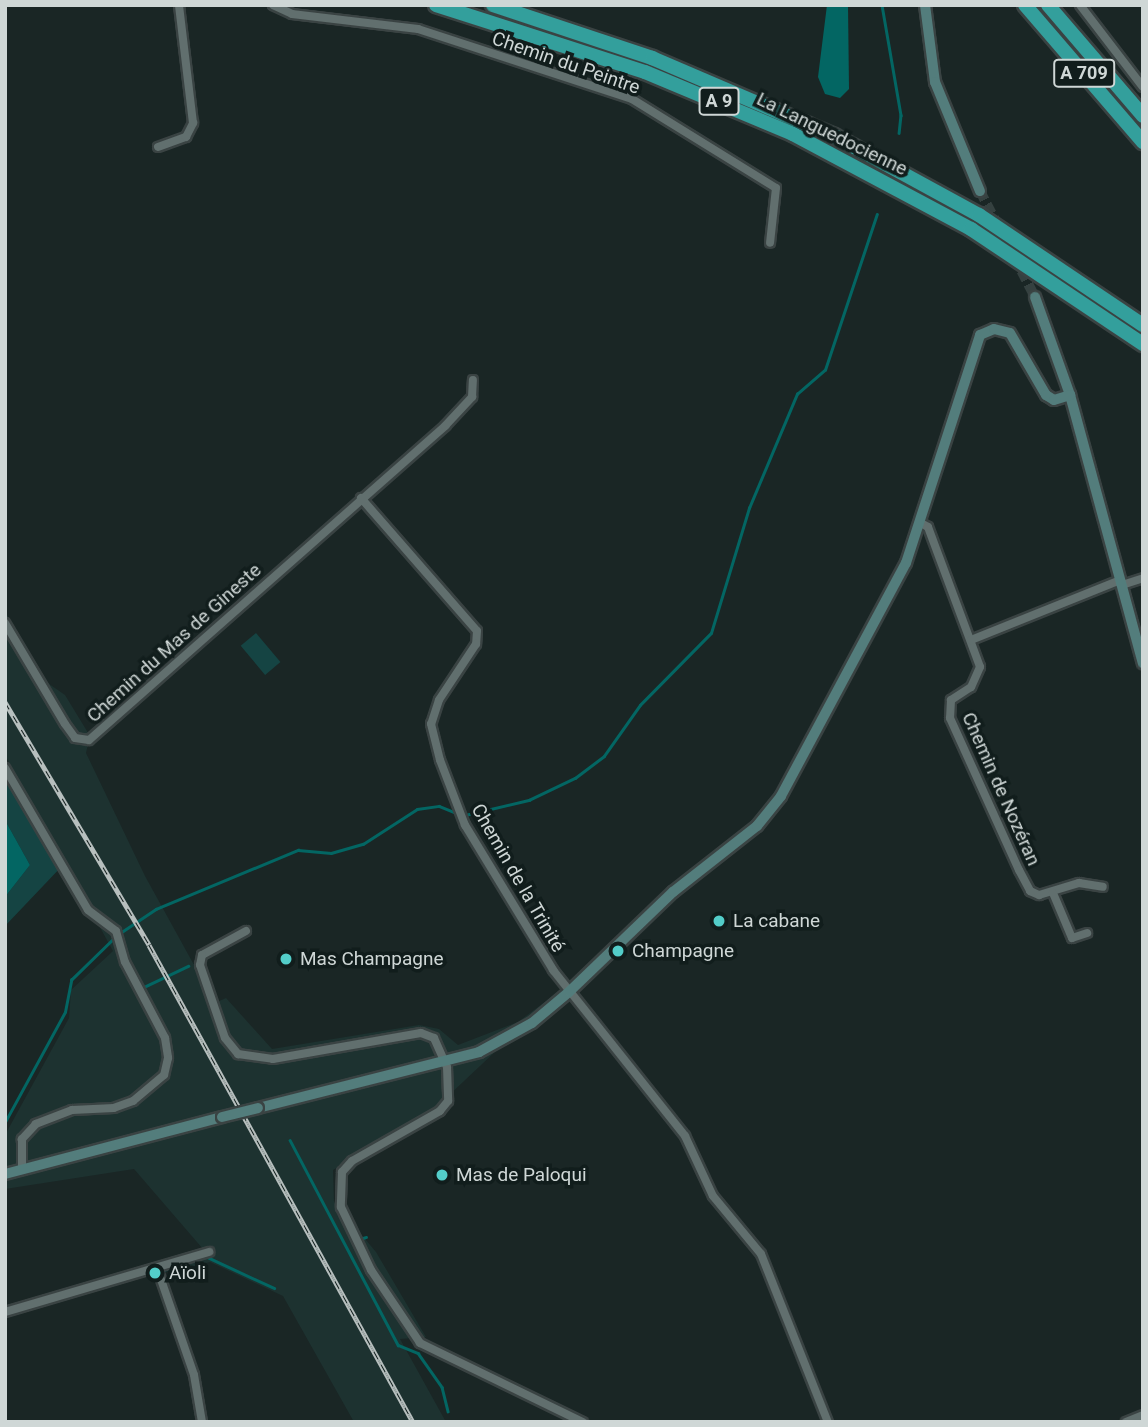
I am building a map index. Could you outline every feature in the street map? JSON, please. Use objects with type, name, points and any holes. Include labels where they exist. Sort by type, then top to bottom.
[{"type":"highway","name":"La Languedocienne","points":[[436,5],[645,72],[812,143],[971,229],[1143,344]]},
{"type":"highway","name":"La Languedocienne","points":[[494,5],[652,58],[834,136],[979,215],[1143,325]]},
{"type":"highway","name":"A 709","points":[[1025,5],[1143,142]]},
{"type":"highway","name":"A 709","points":[[1048,5],[1143,117]]},
{"type":"street","points":[[159,147],[186,137],[192,123],[179,5]]},
{"type":"street","name":"Chemin du Peintre","points":[[273,5],[292,13],[418,29],[632,99],[776,188],[770,243]]},
{"type":"street","points":[[925,5],[935,82],[980,191]]},
{"type":"street","points":[[1080,5],[1143,87]]},
{"type":"street","points":[[1035,297],[1070,395],[1143,663]]},
{"type":"street","points":[[5,1174],[446,1062],[504,1040],[569,992],[642,919],[757,826],[775,806],[890,597],[921,523],[980,335],[994,329],[1010,333],[1046,395],[1054,400],[1070,395]]},
{"type":"street","points":[[361,498],[465,405],[472,397],[473,380]]},
{"type":"street","name":"Chemin du Mas de Gineste","points":[[5,623],[65,724],[84,743],[361,498]]},
{"type":"street","name":"Chemin de la Trinité","points":[[361,498],[477,631],[476,644],[433,712],[433,737],[465,825],[569,992],[685,1136],[713,1196],[761,1254],[828,1422]]},
{"type":"street","name":"Chemin de Nozéran","points":[[921,523],[928,527],[980,667],[976,679],[951,700],[950,718],[1030,891],[1053,893]]},
{"type":"street","points":[[971,640],[1121,583],[1143,578]]},
{"type":"street","points":[[5,768],[88,910],[117,934],[125,962],[165,1038],[168,1058],[164,1075],[133,1101],[114,1108],[72,1110],[36,1124],[22,1139],[22,1168]]},
{"type":"street","points":[[1087,933],[1072,938],[1053,893],[1079,883],[1103,887]]},
{"type":"street","points":[[246,931],[202,955],[200,965],[225,1038],[238,1054],[273,1059],[421,1033],[434,1038],[446,1062],[451,1085],[448,1101],[440,1111],[352,1161],[342,1172],[341,1207],[378,1282],[419,1343],[583,1422]]},
{"type":"street","points":[[5,1312],[209,1252]]},
{"type":"street","points":[[157,1268],[191,1365],[202,1422]]},
{"type":"street","points":[[1126,1422],[1143,1415]]},
{"type":"shaded area","points":[[827,5],[848,5],[849,89],[840,98],[825,94],[818,77]]},
{"type":"shaded area","points":[[5,611],[42,679],[65,695],[90,736],[86,753],[145,876],[215,1003],[226,998],[272,1049],[419,1025],[439,1029],[458,1045],[518,1022],[562,989],[429,1114],[333,1170],[334,1202],[376,1252],[426,1337],[400,1339],[446,1422],[354,1422],[283,1296],[210,1262],[190,1267],[190,1261],[203,1249],[134,1169],[5,1189],[5,1135],[69,1018],[71,990],[113,951],[5,755]]},
{"type":"shaded area","points":[[256,633],[280,662],[265,675],[241,646]]},
{"type":"shaded area","points":[[5,778],[63,865],[5,926],[5,897],[30,865],[5,820]]},
{"type":"shaded area","points":[[5,820],[30,865],[5,897]]},
{"type":"waterway","points":[[882,5],[901,115],[899,133]]},
{"type":"waterway","points":[[465,815],[529,800],[575,778],[604,756],[640,705],[711,633],[749,508],[797,394],[825,370],[877,214]]},
{"type":"waterway","points":[[120,933],[156,909],[298,850],[331,853],[363,844],[417,809],[439,806],[459,814]]},
{"type":"waterway","points":[[5,1122],[65,1012],[71,980],[115,937]]},
{"type":"waterway","points":[[144,987],[188,966]]},
{"type":"waterway","points":[[290,1140],[398,1345],[418,1353],[442,1387],[448,1411]]},
{"type":"waterway","points":[[199,1258],[207,1257],[274,1288]]},
{"type":"waterway","points":[[163,1270],[180,1265]]},
{"type":"tunnel","points":[[980,191],[1035,297]]},
{"type":"railway","points":[[5,702],[149,945],[413,1422]]},
{"type":"place","name":"La cabane","points":[[719,921]]},
{"type":"place","name":"Champagne","points":[[618,951]]},
{"type":"place","name":"Mas Champagne","points":[[286,959]]},
{"type":"place","name":"Mas de Paloqui","points":[[442,1175]]},
{"type":"place","name":"Aïoli","points":[[155,1273]]}]
